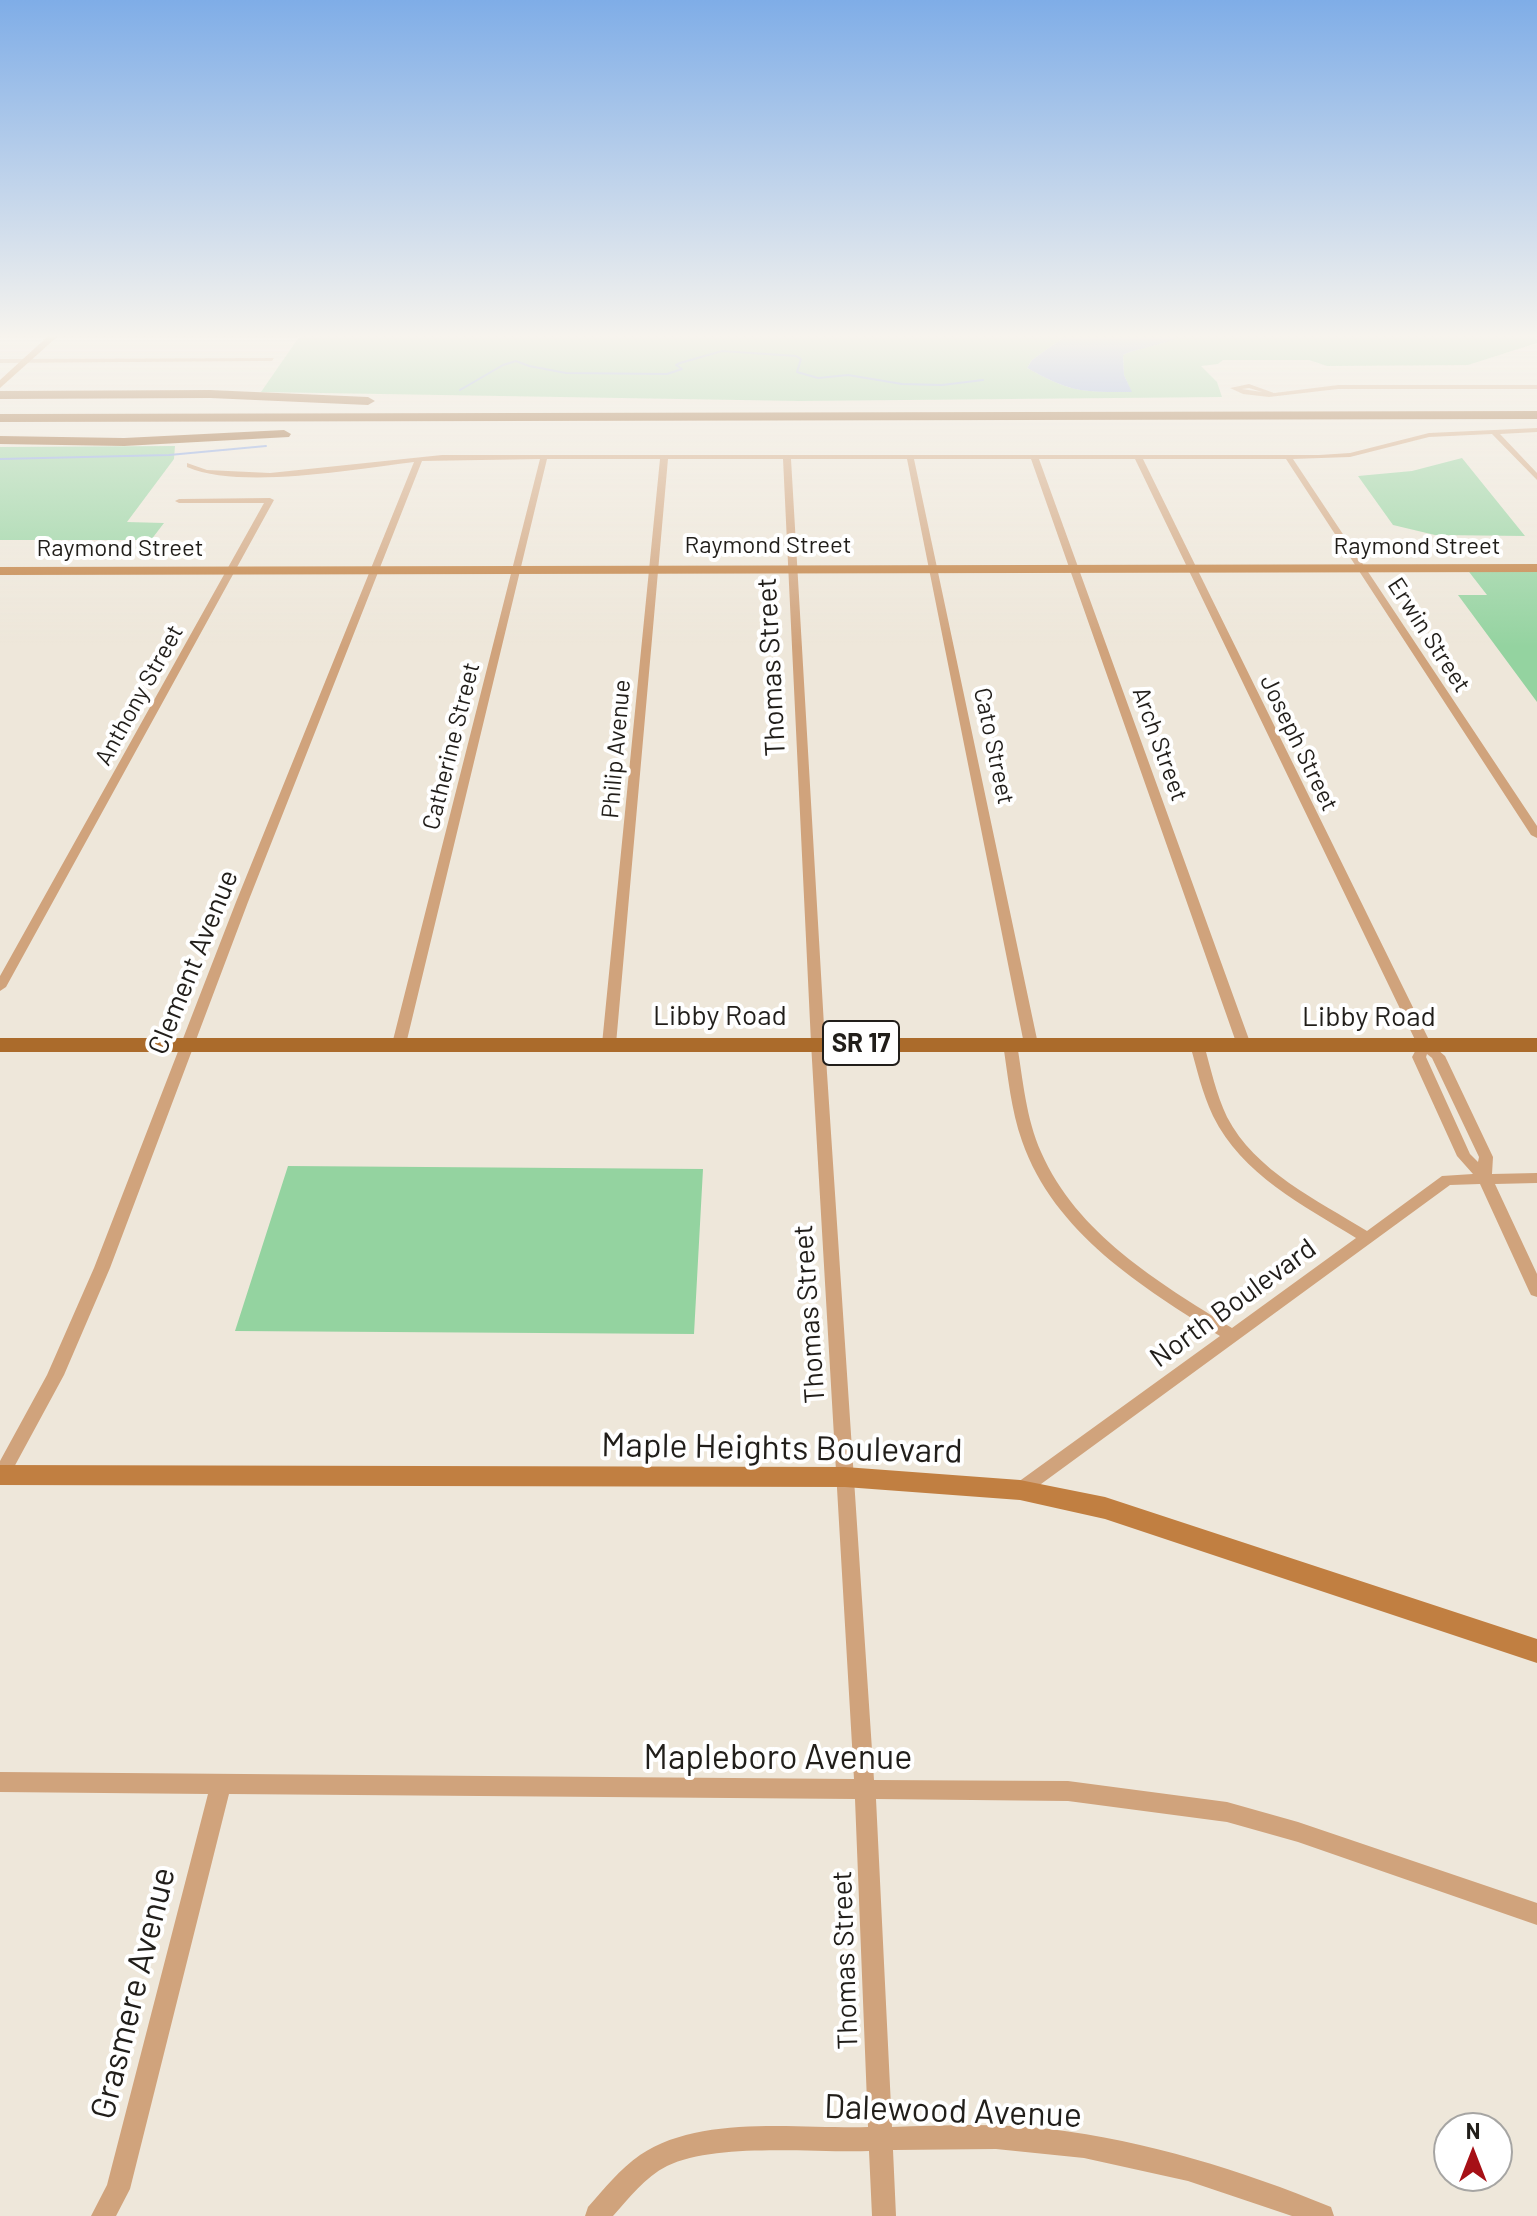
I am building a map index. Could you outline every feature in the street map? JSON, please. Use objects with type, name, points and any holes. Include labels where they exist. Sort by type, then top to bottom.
[{"type":"highway","points":[[31,440],[173,440]]},
{"type":"main road","name":"Libby Road","points":[[0,1045],[1537,1045]]},
{"type":"street","points":[[190,465],[206,472],[270,475],[442,457],[1288,457],[1350,455],[1408,440]]},
{"type":"street","points":[[1502,440],[1537,477]]},
{"type":"street","name":"Catherine Street","points":[[399,1044],[544,457]]},
{"type":"street","name":"Philip Avenue","points":[[609,1044],[664,457]]},
{"type":"street","name":"Thomas Street","points":[[787,457],[818,1043],[865,1791],[884,2216]]},
{"type":"street","name":"Cato Street","points":[[910,457],[1020,1044],[1022,1118],[1034,1154],[1090,1233],[1137,1275],[1232,1336]]},
{"type":"street","name":"Arch Street","points":[[1034,457],[1244,1045]]},
{"type":"street","name":"Joseph Street","points":[[1138,457],[1425,1046],[1419,1057],[1464,1156],[1484,1177]]},
{"type":"street","name":"Erwin Street","points":[[1288,457],[1537,835]]},
{"type":"street","name":"Clement Avenue","points":[[0,1475],[44,1401],[70,1345],[185,1045],[419,460]]},
{"type":"street","name":"Anthony Street","points":[[0,987],[270,500],[179,501]]},
{"type":"street","name":"Raymond Street","points":[[0,571],[653,567],[1537,568]]},
{"type":"street","points":[[1197,1045],[1215,1103],[1241,1150],[1275,1179],[1367,1238]]},
{"type":"street","points":[[1484,1177],[1537,1291]]},
{"type":"street","name":"North Boulevard","points":[[1020,1490],[1447,1180],[1537,1178]]},
{"type":"street","name":"Maple Heights Boulevard","points":[[0,1475],[845,1477],[1020,1490],[1105,1508],[1537,1651]]},
{"type":"street","name":"Mapleboro Avenue","points":[[0,1782],[1068,1791],[1227,1812],[1298,1832],[1537,1914]]},
{"type":"street","name":"Grasmere Avenue","points":[[103,2216],[118,2189],[221,1784]]},
{"type":"street","name":"Dalewood Avenue","points":[[597,2216],[630,2179],[666,2154],[716,2140],[974,2139],[1062,2144],[1208,2173],[1322,2216]]},
{"type":"green space","points":[[175,446],[174,459],[127,522],[164,523],[151,540],[0,540],[0,447]]},
{"type":"green space","points":[[1462,458],[1525,536],[1435,535],[1393,525],[1358,476],[1412,471]]},
{"type":"green space","points":[[1466,568],[1537,568],[1537,702],[1458,595],[1487,595]]},
{"type":"green space","points":[[288,1166],[703,1169],[694,1334],[235,1331]]},
{"type":"waterway","points":[[0,459],[169,455],[266,446]]}]
